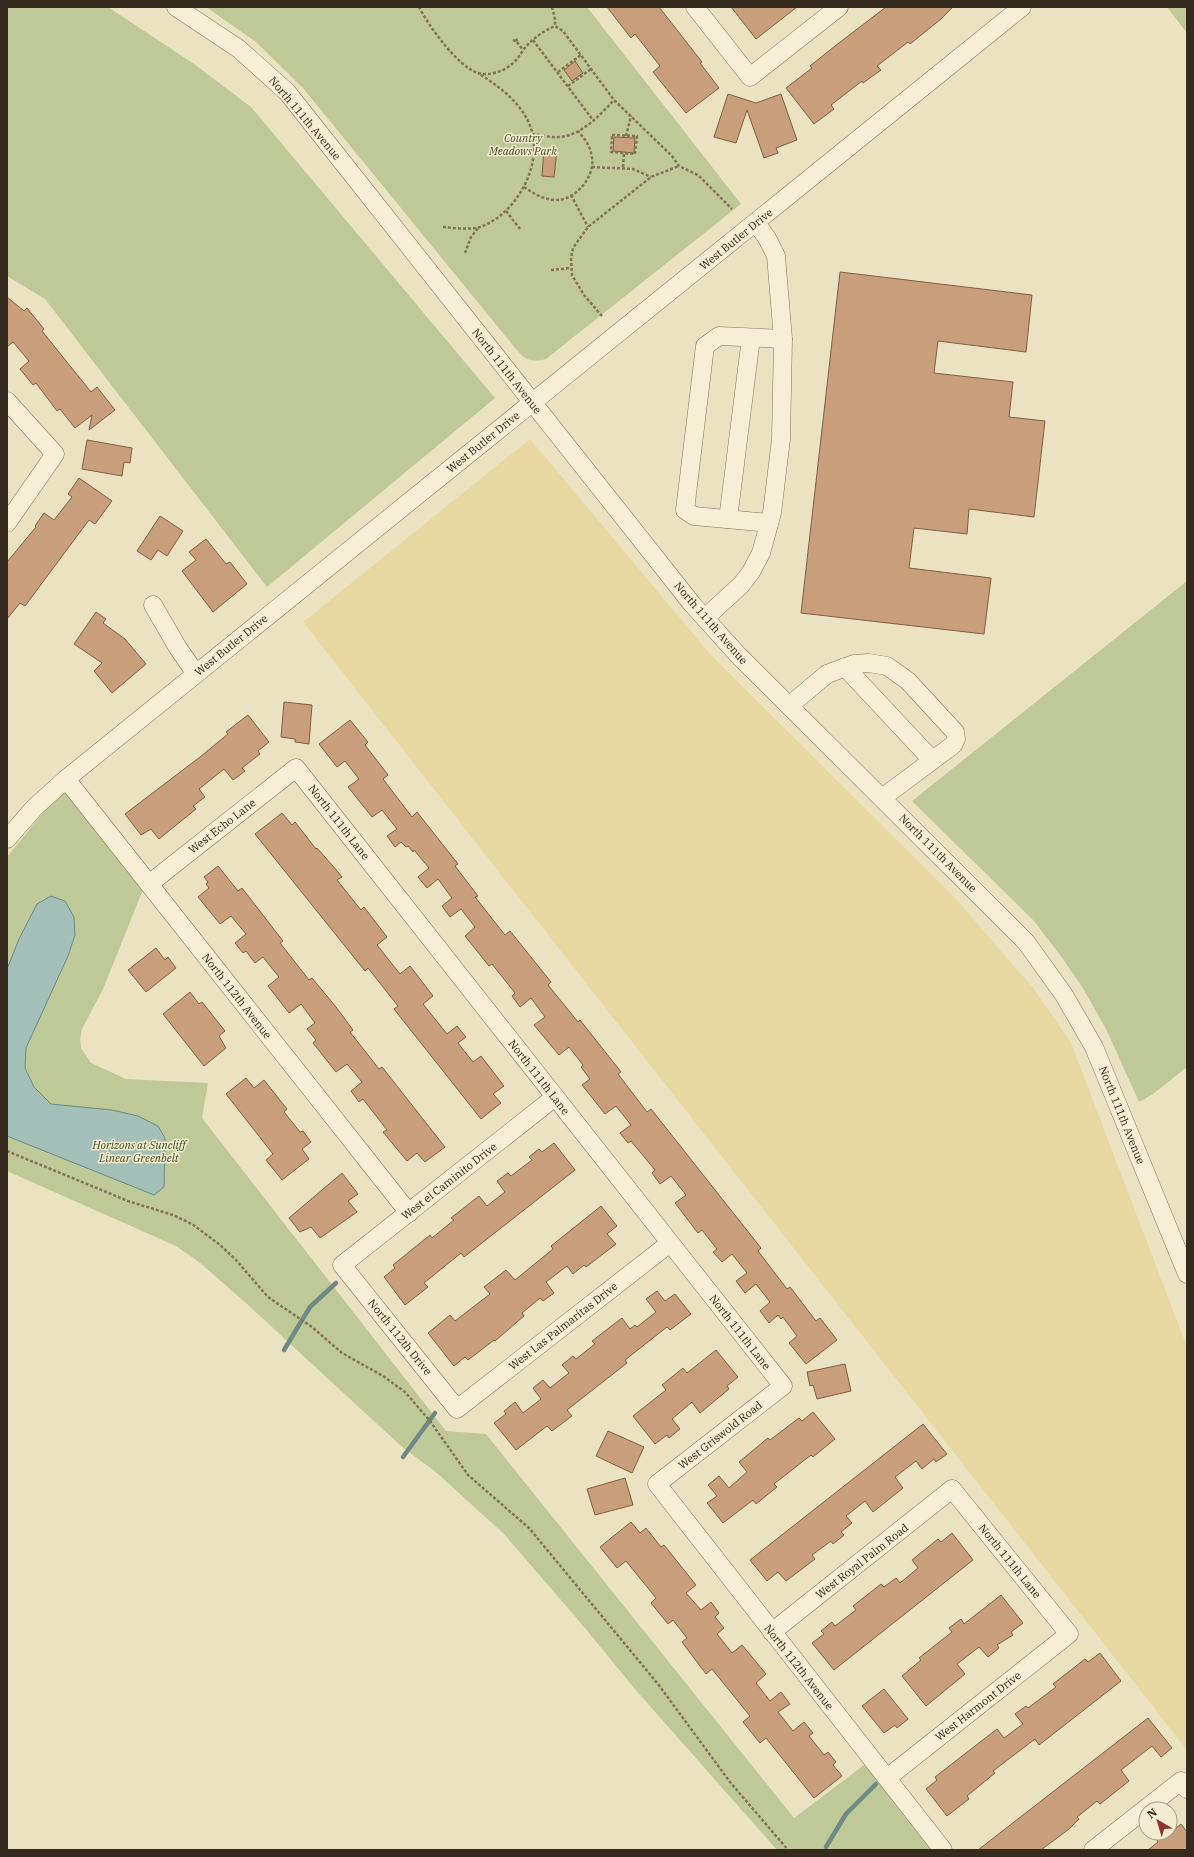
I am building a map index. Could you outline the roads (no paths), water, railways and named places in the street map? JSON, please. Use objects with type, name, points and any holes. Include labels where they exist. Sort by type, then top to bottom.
[{"type":"street","name":"North 111th Avenue","points":[[176,7],[239,49],[287,92],[429,270],[531,403],[705,618],[738,656],[1014,928],[1064,995],[1094,1048],[1187,1274]]},
{"type":"street","points":[[695,7],[750,77],[839,7]]},
{"type":"street","name":"West Butler Drive","points":[[7,839],[35,807],[66,779],[756,223],[1001,13],[1022,7]]},
{"type":"street","points":[[705,618],[741,585],[751,572],[761,553],[772,513],[781,439],[783,339],[776,256],[768,238],[756,223]]},
{"type":"street","points":[[769,523],[694,516],[685,510],[705,346],[719,336],[783,339]]},
{"type":"street","points":[[728,519],[751,338]]},
{"type":"street","points":[[7,401],[55,454],[7,523]]},
{"type":"street","points":[[152,605],[196,674]]},
{"type":"street","points":[[789,706],[827,674],[854,664],[869,663],[887,666],[908,681],[955,732],[956,739],[953,745],[882,798]]},
{"type":"street","points":[[845,667],[932,760]]},
{"type":"street","name":"West Echo Lane","points":[[149,884],[296,768]]},
{"type":"street","name":"North 111th Lane","points":[[296,768],[783,1386]]},
{"type":"street","name":"North 112th Avenue","points":[[66,779],[410,1213]]},
{"type":"street","name":"West el Caminito Drive","points":[[342,1265],[410,1213],[555,1097]]},
{"type":"street","name":"West Las Palmaritas Drive","points":[[457,1409],[670,1243]]},
{"type":"street","name":"North 112th Drive","points":[[342,1265],[457,1409]]},
{"type":"street","name":"West Griswold Road","points":[[657,1484],[783,1386]]},
{"type":"street","name":"North 112th Avenue","points":[[657,1484],[942,1850]]},
{"type":"street","name":"North 111th Lane","points":[[952,1489],[1068,1634]]},
{"type":"street","name":"West Royal Palm Road","points":[[772,1632],[952,1489]]},
{"type":"street","name":"West Harmont Drive","points":[[887,1778],[1068,1634]]},
{"type":"street","points":[[1093,1850],[1184,1785]]},
{"type":"water","points":[[51,896],[65,901],[74,917],[75,935],[68,956],[26,1048],[25,1068],[34,1087],[51,1104],[112,1110],[138,1116],[158,1126],[165,1138],[164,1187],[154,1195],[7,1136],[7,969],[19,939],[37,904]]},
{"type":"waterway","points":[[284,1350],[310,1307],[336,1283]]},
{"type":"waterway","points":[[403,1457],[435,1413]]},
{"type":"waterway","points":[[826,1847],[846,1814],[876,1784]]},
{"type":"park label","name":"Country Meadows Park","points":[[523,144]]},
{"type":"park label","name":"Horizons at Suncliff Linear Greenbelt","points":[[139,1151]]}]
